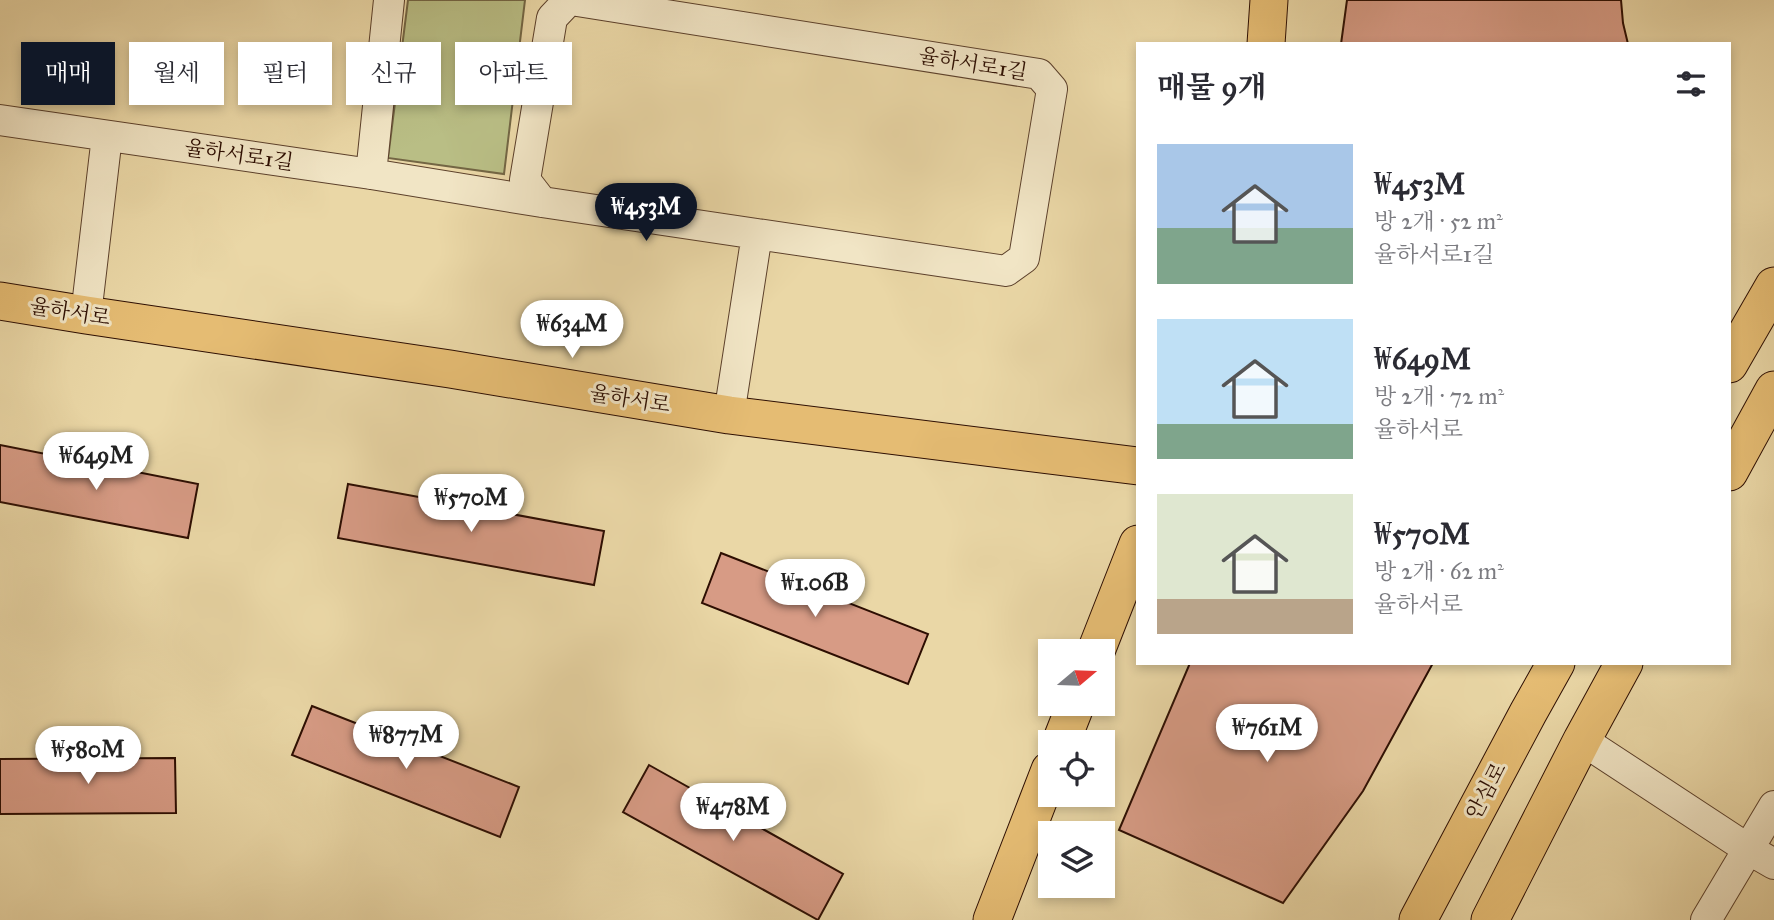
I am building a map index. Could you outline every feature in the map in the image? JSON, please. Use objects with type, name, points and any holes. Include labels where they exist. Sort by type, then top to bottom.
[{"type":"main road","points":[[1266,42],[1269,0]]},
{"type":"main road","points":[[1731,361],[1774,286]]},
{"type":"main road","name":"율하서로","points":[[0,301],[450,369],[729,415],[1136,466]]},
{"type":"main road","points":[[1731,468],[1774,390]]},
{"type":"main road","points":[[1101,639],[1136,549]]},
{"type":"main road","name":"안심로","points":[[1418,920],[1555,665]]},
{"type":"main road","points":[[1490,920],[1623,665]]},
{"type":"main road","points":[[992,920],[1038,801]]},
{"type":"street","points":[[371,174],[389,0]]},
{"type":"street","name":"율하서로1길","points":[[0,120],[371,174],[542,202],[1006,271],[1024,258],[1052,89],[1039,74],[570,0],[552,18],[525,180],[542,202]]},
{"type":"street","points":[[86,315],[107,136]]},
{"type":"street","points":[[729,415],[757,234]]},
{"type":"street","points":[[1582,740],[1774,864]]},
{"type":"street","points":[[1706,920],[1774,806]]},
{"type":"green space","points":[[408,0],[525,0],[520,42],[455,42],[455,105],[512,105],[504,174],[388,158],[395,105],[441,105],[441,42],[403,42]]},
{"type":"building","points":[[1347,0],[1621,0],[1628,42],[1341,42]]},
{"type":"building","points":[[0,445],[198,484],[188,538],[0,502]]},
{"type":"building","points":[[348,484],[604,531],[594,585],[338,538]]},
{"type":"building","points":[[721,553],[928,634],[908,684],[702,603]]},
{"type":"building","points":[[1189,665],[1432,665],[1363,791],[1283,903],[1119,830]]},
{"type":"building","points":[[312,706],[519,787],[500,837],[292,755]]},
{"type":"building","points":[[175,758],[176,813],[0,814],[0,759]]},
{"type":"building","points":[[649,765],[843,874],[818,920],[623,812]]}]
